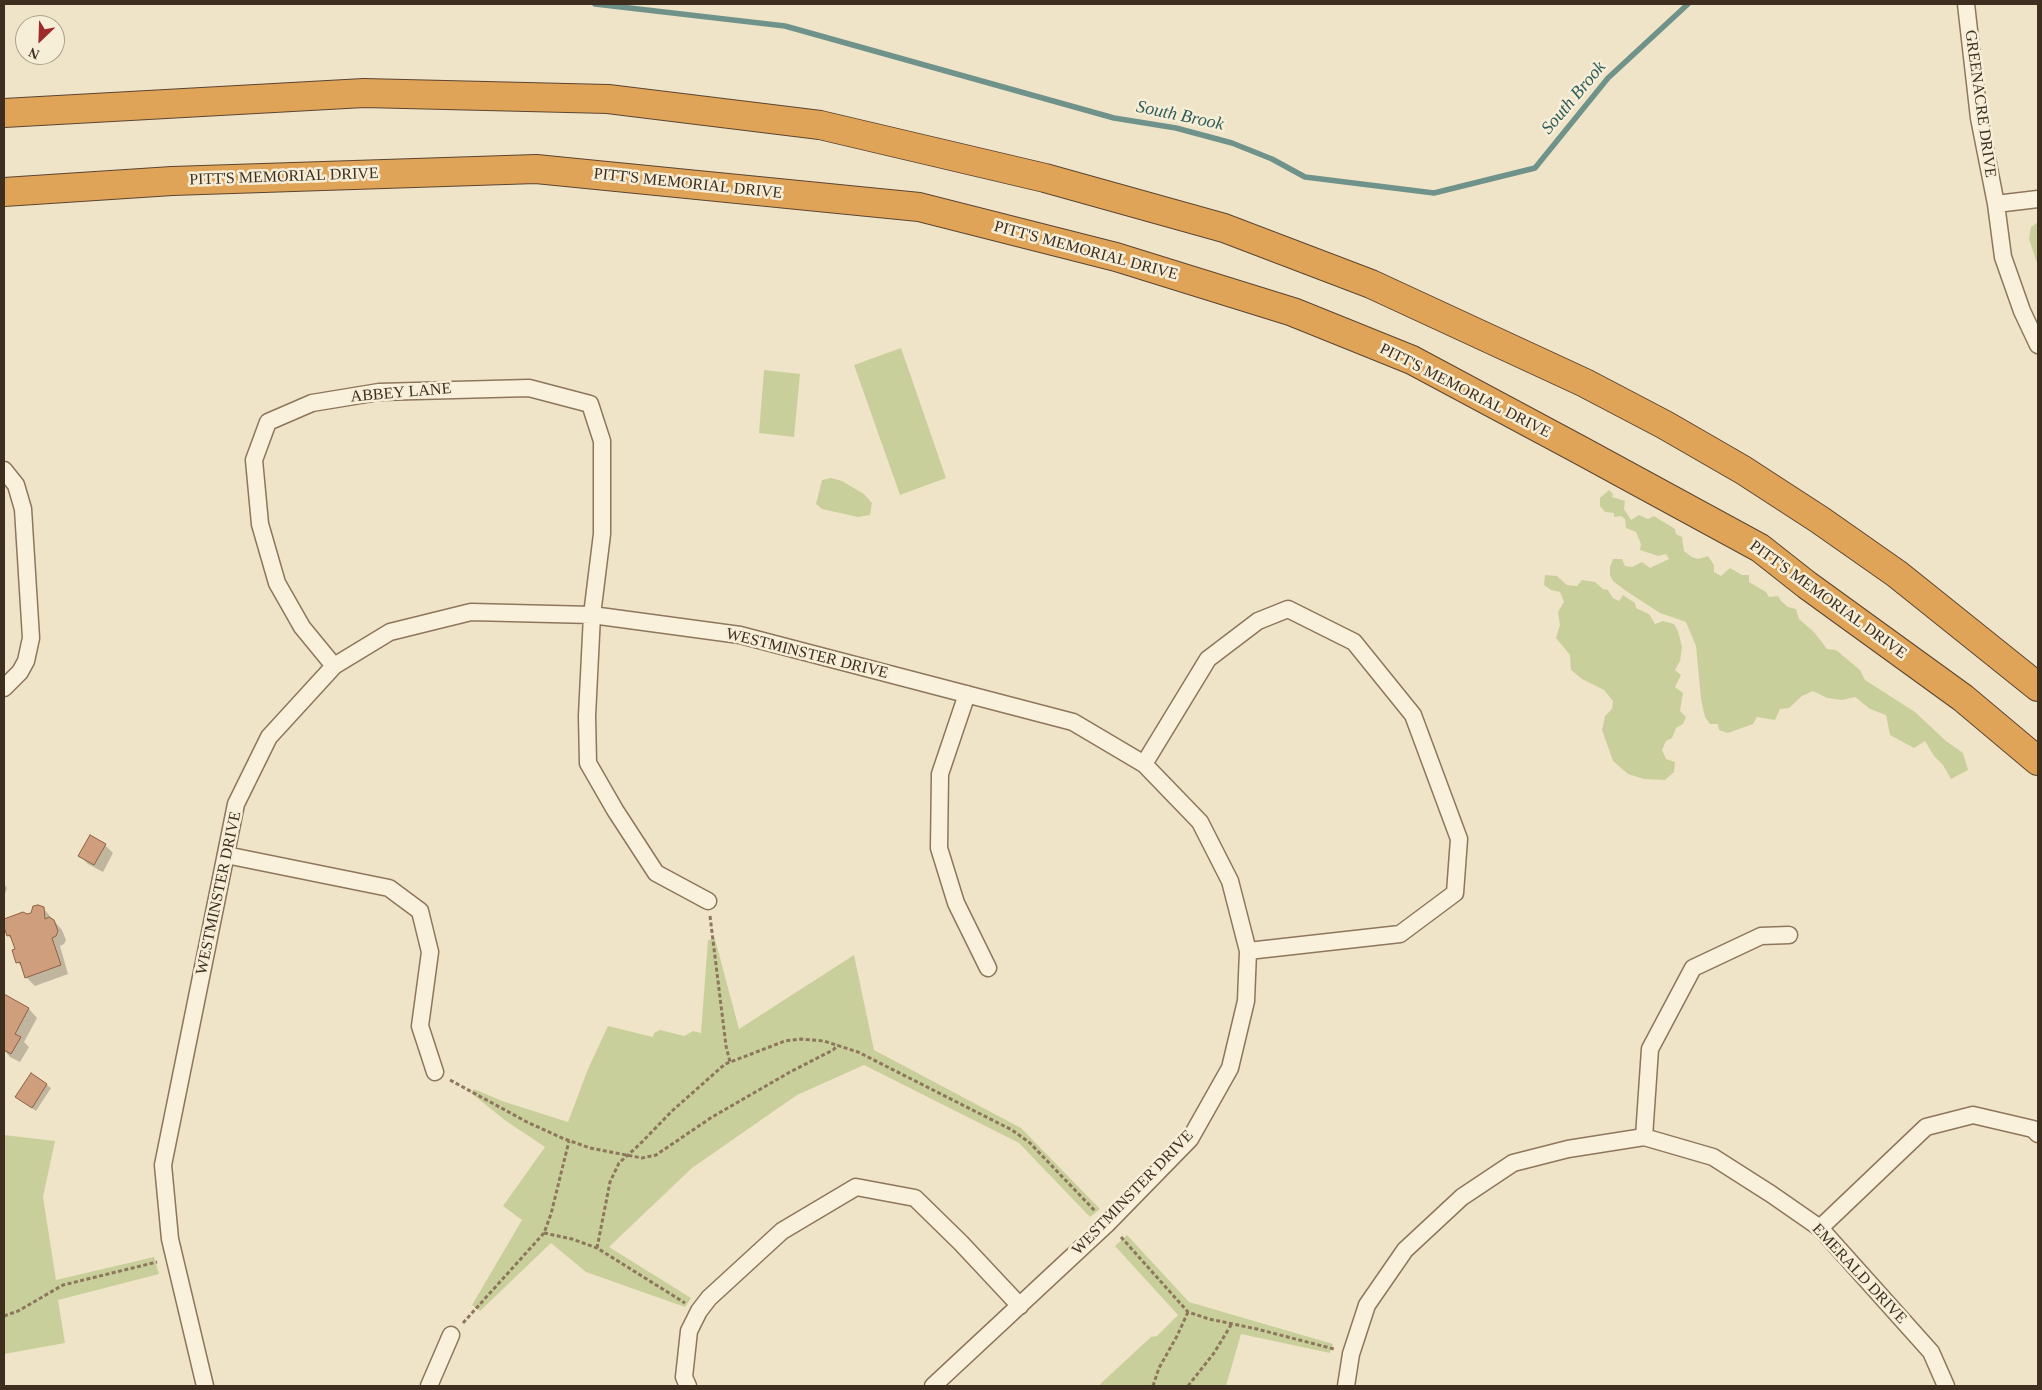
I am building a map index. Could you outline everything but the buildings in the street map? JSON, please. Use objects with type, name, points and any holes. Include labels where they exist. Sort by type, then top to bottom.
[{"type":"highway","points":[[4,113],[364,93],[608,99],[820,125],[1045,178],[1224,228],[1371,284],[1585,383],[1665,425],[1743,470],[1820,520],[1897,574],[2038,687]]},
{"type":"highway","name":"PITT'S MEMORIAL DRIVE","points":[[4,192],[172,181],[536,169],[919,206],[1116,257],[1293,312],[1412,360],[1760,548],[1963,698],[2038,761]]},
{"type":"highway","points":[[1876,634],[2015,757],[2038,780]]},
{"type":"street","name":"GREENACRE DRIVE","points":[[1966,4],[1979,118],[1996,204],[2003,257],[2022,310],[2038,345]]},
{"type":"street","points":[[1996,204],[2038,199]]},
{"type":"street","name":"ABBEY LANE","points":[[334,666],[302,627],[277,583],[260,524],[254,460],[268,422],[312,404],[379,392],[529,388],[590,404],[602,441],[602,534],[592,615]]},
{"type":"street","points":[[4,470],[16,485],[23,509],[31,638],[30,648],[20,672],[4,688]]},
{"type":"street","points":[[1144,764],[1208,659],[1258,621],[1288,609],[1354,642],[1413,715],[1458,839],[1455,893],[1400,934],[1248,951]]},
{"type":"street","name":"WESTMINSTER DRIVE","points":[[205,1386],[170,1238],[163,1165],[236,804],[269,737],[334,666],[390,632],[471,612],[592,615],[740,635],[1073,722],[1144,764],[1200,822],[1230,881],[1248,951],[1246,1001],[1230,1068],[1190,1139],[1107,1224],[933,1386]]},
{"type":"street","points":[[592,615],[587,716],[588,763],[615,810],[656,873],[708,902]]},
{"type":"street","points":[[967,694],[940,774],[939,848],[956,903],[988,968]]},
{"type":"street","points":[[226,855],[389,888],[420,911],[430,952],[420,1026],[436,1072]]},
{"type":"street","points":[[1644,1137],[1650,1049],[1693,968],[1761,936],[1788,936]]},
{"type":"street","points":[[1820,1228],[1926,1127],[1973,1114],[2033,1129],[2038,1134]]},
{"type":"street","name":"EMERALD DRIVE","points":[[1346,1386],[1351,1354],[1367,1305],[1405,1250],[1462,1197],[1513,1163],[1568,1149],[1644,1137],[1713,1157],[1820,1228],[1931,1352],[1946,1386]]},
{"type":"street","points":[[688,1386],[684,1377],[689,1331],[698,1311],[709,1298],[782,1231],[856,1187],[915,1198],[961,1243],[1020,1306]]},
{"type":"street","points":[[429,1386],[452,1335]]},
{"type":"path","points":[[708,902],[712,950],[730,1062]]},
{"type":"path","points":[[597,1248],[612,1176],[619,1163],[672,1111],[730,1062],[793,1040],[818,1040],[839,1045],[879,1061],[1018,1134],[1096,1213]]},
{"type":"path","points":[[436,1072],[527,1122],[569,1141],[642,1158],[656,1155],[712,1117],[839,1045]]},
{"type":"path","points":[[452,1335],[544,1233],[551,1214],[569,1141]]},
{"type":"path","points":[[544,1233],[572,1239],[597,1248],[645,1276],[698,1311]]},
{"type":"path","points":[[1121,1237],[1188,1312],[1351,1354]]},
{"type":"path","points":[[4,1316],[63,1285],[175,1258]]},
{"type":"path","points":[[1154,1386],[1159,1368],[1188,1312]]},
{"type":"path","points":[[1188,1386],[1214,1353],[1231,1324]]},
{"type":"green space","points":[[2038,222],[2038,266],[2029,239],[2031,227]]},
{"type":"green space","points":[[901,348],[946,478],[900,495],[854,365]]},
{"type":"green space","points":[[764,370],[800,374],[794,437],[759,433]]},
{"type":"green space","points":[[831,478],[842,481],[864,494],[872,503],[870,515],[858,517],[822,509],[816,504],[822,480]]},
{"type":"green space","points":[[1609,490],[1613,494],[1612,497],[1625,501],[1624,509],[1631,520],[1639,515],[1648,519],[1654,516],[1675,529],[1676,534],[1682,537],[1684,551],[1692,557],[1698,559],[1708,556],[1714,565],[1714,572],[1721,576],[1730,568],[1742,575],[1749,575],[1749,582],[1766,592],[1769,597],[1778,596],[1788,607],[1796,609],[1799,619],[1814,632],[1827,649],[1836,650],[1860,670],[1865,680],[1915,712],[1946,741],[1963,753],[1968,770],[1951,779],[1925,741],[1914,748],[1890,735],[1886,715],[1870,709],[1855,697],[1842,700],[1827,698],[1813,691],[1802,696],[1789,708],[1780,709],[1775,720],[1757,717],[1753,724],[1728,733],[1719,730],[1718,724],[1710,724],[1705,717],[1701,699],[1696,646],[1686,622],[1660,613],[1626,591],[1613,581],[1610,575],[1613,559],[1622,559],[1625,566],[1632,567],[1642,562],[1650,568],[1669,559],[1666,554],[1658,556],[1640,550],[1641,544],[1636,532],[1626,528],[1625,519],[1621,516],[1614,517],[1614,513],[1605,512],[1600,506],[1600,498]]},
{"type":"green space","points":[[1545,575],[1557,576],[1567,585],[1577,586],[1582,580],[1595,582],[1603,589],[1608,590],[1613,598],[1619,601],[1623,595],[1635,603],[1636,608],[1649,614],[1655,624],[1663,621],[1674,624],[1682,647],[1680,661],[1675,670],[1681,675],[1675,687],[1683,693],[1680,711],[1686,717],[1683,724],[1676,728],[1672,738],[1666,741],[1662,750],[1666,759],[1675,762],[1674,772],[1665,780],[1644,779],[1628,774],[1613,761],[1602,730],[1605,716],[1612,709],[1613,701],[1604,690],[1582,679],[1571,670],[1570,655],[1556,638],[1560,625],[1558,612],[1564,602],[1560,592],[1551,590],[1544,585]]},
{"type":"green space","points":[[715,939],[739,1029],[854,955],[874,1050],[1021,1128],[1100,1209],[1090,1217],[1019,1143],[864,1065],[797,1095],[692,1168],[609,1247],[691,1298],[685,1307],[586,1272],[551,1243],[480,1311],[472,1305],[522,1220],[503,1206],[545,1147],[506,1121],[471,1093],[474,1089],[502,1101],[568,1122],[588,1069],[608,1026],[653,1037],[654,1033],[660,1030],[684,1036],[693,1031],[701,1033],[708,940]]},
{"type":"green space","points":[[4,1135],[55,1141],[43,1197],[56,1280],[154,1257],[159,1274],[58,1300],[65,1343],[4,1354]]},
{"type":"green space","points":[[1127,1235],[1189,1302],[1333,1344],[1330,1353],[1241,1334],[1226,1386],[1098,1386],[1151,1337],[1157,1336],[1178,1315],[1115,1246]]},
{"type":"waterway","name":"South Brook","points":[[595,4],[785,26],[1114,118],[1176,128],[1232,143],[1272,159],[1305,177],[1434,193],[1535,168],[1608,78],[1688,4]]}]
